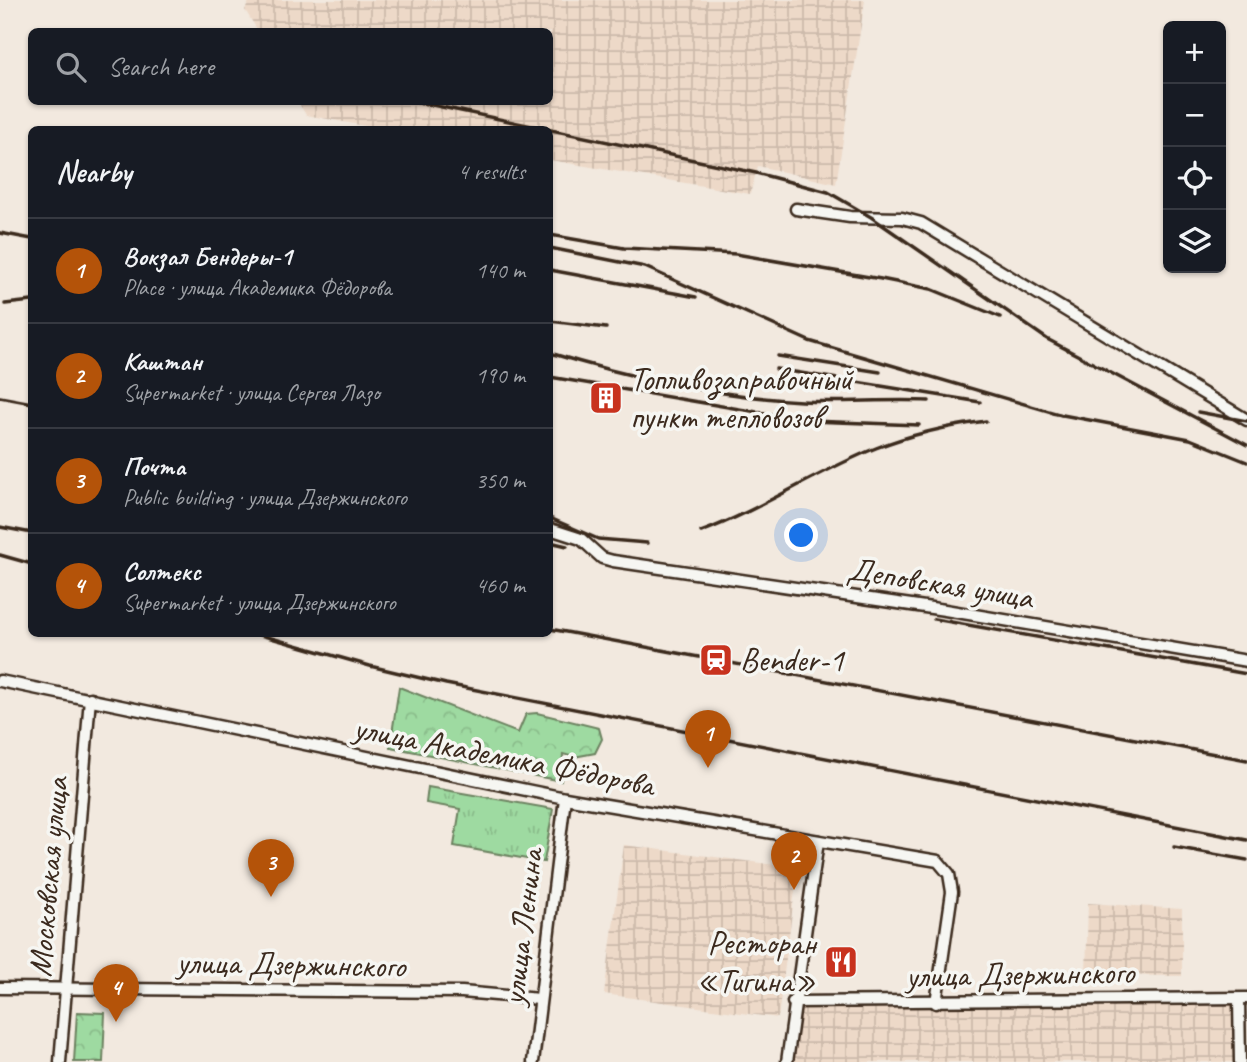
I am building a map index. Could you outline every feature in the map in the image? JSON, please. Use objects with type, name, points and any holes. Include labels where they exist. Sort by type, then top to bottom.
[{"type":"street","points":[[796,209],[850,217],[902,218],[921,223],[1247,420]]},
{"type":"street","name":"Деповская улица","points":[[553,530],[581,539],[602,558],[613,561],[945,610],[1247,661]]},
{"type":"street","name":"улица Академика Фёдорова","points":[[0,681],[565,798],[930,858],[944,866],[952,881],[936,1003]]},
{"type":"street","name":"Московская улица","points":[[60,1062],[64,987],[90,698]]},
{"type":"street","name":"улица Ленина","points":[[533,1062],[565,798]]},
{"type":"street","points":[[787,1062],[793,1002],[818,841]]},
{"type":"street","name":"улица Дзержинского","points":[[0,988],[462,992],[539,999]]},
{"type":"street","name":"улица Дзержинского","points":[[793,1002],[936,1003],[1062,998],[1243,998]]},
{"type":"street","points":[[1240,1062],[1243,998]]},
{"type":"shaded area","points":[[250,0],[865,0],[836,184],[758,166],[750,194],[553,161],[553,126],[365,126],[306,115],[300,105],[553,105],[553,28],[256,28],[245,10]]},
{"type":"shaded area","points":[[624,845],[798,868],[778,1018],[604,994]]},
{"type":"shaded area","points":[[1088,903],[1182,909],[1182,976],[1086,975]]},
{"type":"shaded area","points":[[1239,999],[1240,1062],[787,1062],[793,1002]]},
{"type":"green space","points":[[399,687],[518,733],[526,714],[537,713],[599,728],[602,739],[595,753],[574,757],[563,754],[561,781],[390,747]]},
{"type":"green space","points":[[428,787],[553,809],[544,862],[454,846],[460,809],[426,803]]},
{"type":"green space","points":[[77,1012],[105,1013],[103,1062],[74,1062]]},
{"type":"railway","points":[[432,105],[532,126]]},
{"type":"railway","points":[[553,130],[756,173],[828,192],[871,217],[1047,339],[1247,445]]},
{"type":"railway","points":[[0,233],[28,238]]},
{"type":"railway","points":[[553,236],[624,248],[736,254],[881,279],[931,289],[1000,317]]},
{"type":"railway","points":[[553,249],[645,267],[809,341],[1062,415]]},
{"type":"railway","points":[[553,271],[696,297]]},
{"type":"railway","points":[[5,304],[28,301]]},
{"type":"railway","points":[[553,321],[606,328]]},
{"type":"railway","points":[[553,354],[643,378],[737,395],[801,401],[929,401]]},
{"type":"railway","points":[[778,356],[880,372]]},
{"type":"railway","points":[[776,369],[980,402]]},
{"type":"railway","points":[[553,378],[810,421],[919,425]]},
{"type":"railway","points":[[0,397],[28,402]]},
{"type":"railway","points":[[1198,412],[1247,421]]},
{"type":"railway","points":[[1052,413],[1190,439],[1247,462]]},
{"type":"railway","points":[[701,532],[746,513],[876,448],[930,431],[986,421]]},
{"type":"railway","points":[[553,519],[598,539],[647,543]]},
{"type":"railway","points":[[0,527],[28,532]]},
{"type":"railway","points":[[553,543],[567,546]]},
{"type":"railway","points":[[0,555],[28,563]]},
{"type":"railway","points":[[934,619],[1247,674]]},
{"type":"railway","points":[[553,630],[1247,760]]},
{"type":"railway","points":[[268,637],[446,684],[1247,840]]},
{"type":"railway","points":[[1174,847],[1247,860]]},
{"type":"place","name":"Топливозаправочный пункт тепловозов","points":[[606,398]]},
{"type":"place","name":"Bender-1","points":[[716,660]]},
{"type":"place","name":"Вокзал Бендеры-1","points":[[708,768]]},
{"type":"place","name":"Каштан","points":[[794,890]]},
{"type":"place","name":"Почта","points":[[271,897]]},
{"type":"place","name":"Ресторан «Тигина»","points":[[841,962]]},
{"type":"place","name":"Солтекс","points":[[116,1022]]}]
